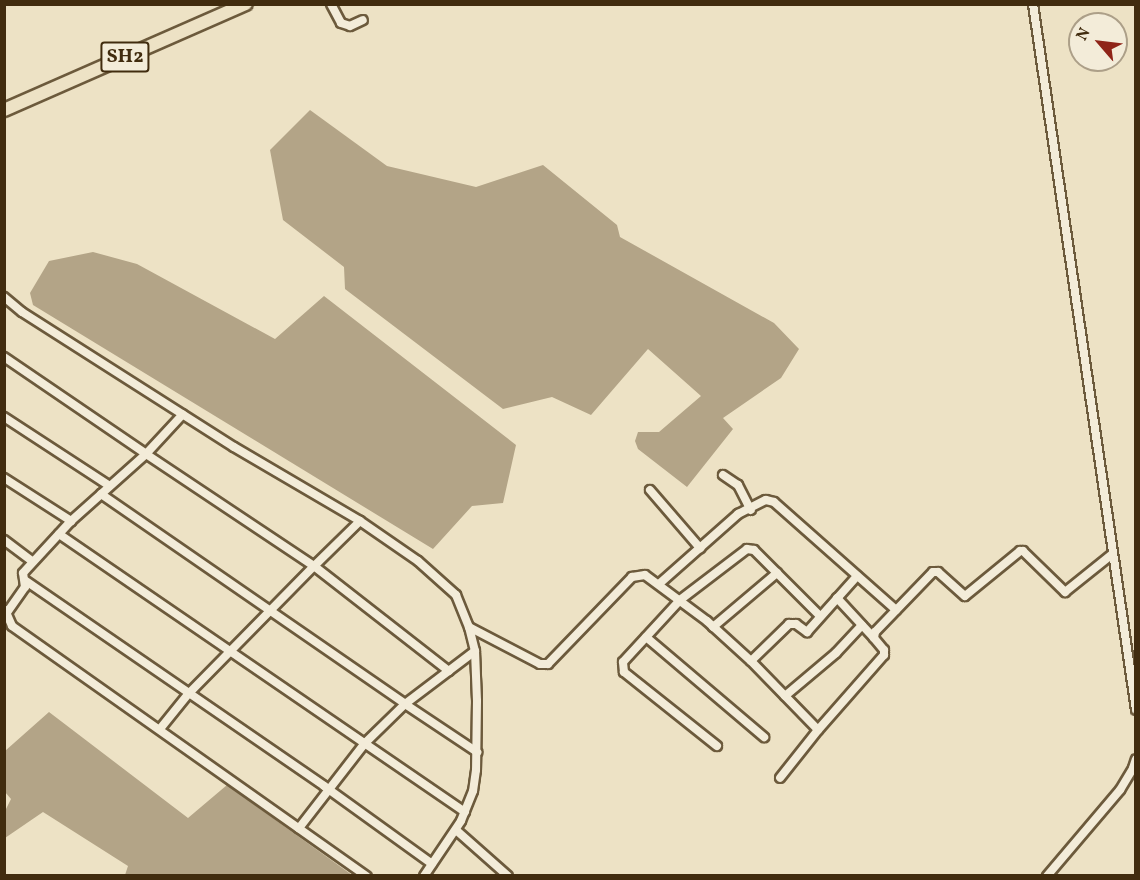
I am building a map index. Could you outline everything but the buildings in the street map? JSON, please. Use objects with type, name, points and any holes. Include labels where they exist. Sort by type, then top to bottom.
[{"type":"main road","name":"SH2","points":[[4,110],[246,4]]},
{"type":"street","points":[[331,4],[341,23],[350,26],[363,20]]},
{"type":"street","points":[[1033,4],[1111,555],[1136,710]]},
{"type":"street","points":[[4,297],[22,312],[183,414],[360,521],[438,577],[456,595],[469,627],[474,651],[477,752],[473,791],[456,830],[424,876]]},
{"type":"street","points":[[4,357],[314,566],[449,671]]},
{"type":"street","points":[[183,414],[146,454],[58,534],[23,573],[26,581],[329,790],[432,864]]},
{"type":"street","points":[[4,417],[110,486]]},
{"type":"street","points":[[723,475],[741,489],[751,510]]},
{"type":"street","points":[[4,478],[71,521]]},
{"type":"street","points":[[650,490],[700,548]]},
{"type":"street","points":[[101,494],[269,612],[477,752]]},
{"type":"street","points":[[659,584],[738,514],[751,510],[762,501],[774,502],[896,610]]},
{"type":"street","points":[[160,729],[189,693],[360,521]]},
{"type":"street","points":[[58,534],[465,812]]},
{"type":"street","points":[[4,540],[33,562]]},
{"type":"street","points":[[717,746],[622,669],[623,662],[680,600],[747,549],[754,550],[820,616]]},
{"type":"street","points":[[874,638],[875,632],[935,571],[965,596],[1020,551],[1023,551],[1065,592],[1111,555]]},
{"type":"street","points":[[713,627],[777,573]]},
{"type":"street","points":[[469,627],[540,664],[548,664],[632,577],[645,575],[680,600],[751,661],[818,730]]},
{"type":"street","points":[[751,661],[789,624],[796,624],[804,633],[857,576]]},
{"type":"street","points":[[26,581],[6,617],[367,876]]},
{"type":"street","points":[[780,778],[818,730],[884,655],[884,650],[837,598]]},
{"type":"street","points":[[784,696],[836,653],[862,625]]},
{"type":"street","points":[[646,637],[764,737]]},
{"type":"street","points":[[299,828],[365,743],[405,704],[474,651]]},
{"type":"street","points":[[1047,876],[1120,790],[1134,768],[1136,759]]},
{"type":"street","points":[[456,830],[508,876]]},
{"type":"shaded area","points":[[310,110],[387,166],[476,187],[543,165],[617,225],[620,237],[774,323],[799,349],[781,378],[723,418],[733,429],[687,487],[638,449],[635,441],[638,432],[659,432],[701,396],[648,349],[591,415],[552,397],[503,409],[345,289],[344,267],[283,220],[270,150]]},
{"type":"shaded area","points":[[93,252],[137,264],[275,339],[324,296],[516,445],[503,503],[472,506],[433,549],[33,305],[30,293],[49,261]]},
{"type":"shaded area","points":[[49,712],[188,818],[227,785],[352,875],[125,875],[128,866],[43,812],[5,838],[5,811],[11,799],[5,792],[5,751]]}]
